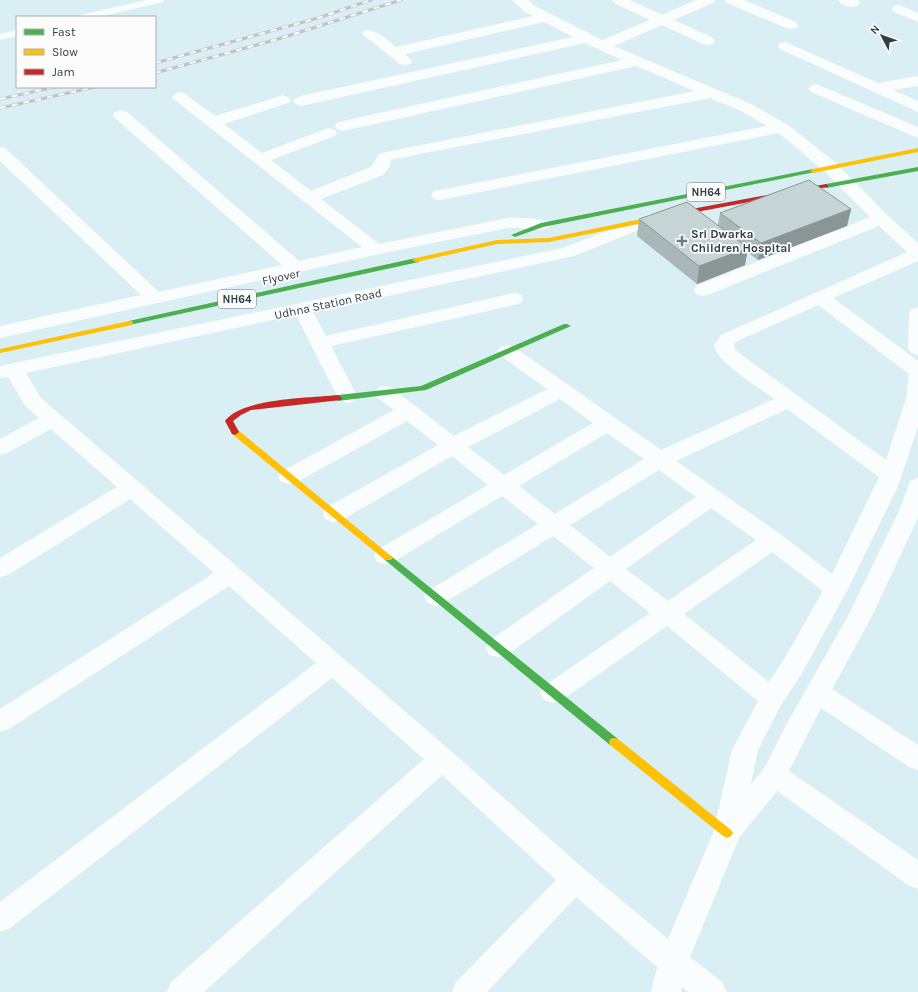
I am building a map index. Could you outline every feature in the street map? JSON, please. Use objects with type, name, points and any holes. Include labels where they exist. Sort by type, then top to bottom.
[{"type":"main road","name":"NH64","points":[[497,242],[541,225],[918,150]]},
{"type":"main road","name":"NH64","points":[[497,242],[549,240],[650,219],[918,169]]},
{"type":"main road","name":"Flyover","points":[[5,364],[497,242]]},
{"type":"main road","points":[[567,326],[423,388],[256,406],[242,410],[234,415],[229,421],[232,429],[240,437],[289,478],[727,833]]},
{"type":"street","points":[[519,0],[530,9],[602,46],[747,108],[782,128],[830,167],[881,219],[918,253],[730,337],[724,341],[723,346],[724,350],[729,356],[891,476]]},
{"type":"street","points":[[619,0],[708,41]]},
{"type":"street","points":[[602,46],[708,0]]},
{"type":"street","points":[[732,0],[790,25]]},
{"type":"street","points":[[899,10],[918,18]]},
{"type":"street","points":[[394,52],[546,17]]},
{"type":"street","points":[[369,34],[394,52],[420,74]]},
{"type":"street","points":[[301,101],[587,38]]},
{"type":"street","points":[[785,46],[918,107]]},
{"type":"street","points":[[260,159],[336,129],[638,61]]},
{"type":"street","points":[[877,88],[918,81]]},
{"type":"street","points":[[816,89],[918,134]]},
{"type":"street","points":[[309,198],[377,171],[382,166],[382,161],[385,157],[392,154],[711,93]]},
{"type":"street","points":[[180,97],[376,250]]},
{"type":"street","points":[[213,122],[283,100]]},
{"type":"street","points":[[121,115],[296,268]]},
{"type":"street","points":[[440,195],[782,128]]},
{"type":"street","points":[[0,152],[156,299]]},
{"type":"street","name":"Udhna Station Road","points":[[5,364],[302,309],[568,252],[650,219]]},
{"type":"street","points":[[703,290],[881,219]]},
{"type":"street","points":[[0,332],[376,250],[508,223],[520,222],[541,225]]},
{"type":"street","points":[[819,297],[918,371]]},
{"type":"street","points":[[320,343],[514,299]]},
{"type":"street","points":[[302,309],[347,396]]},
{"type":"street","points":[[918,313],[918,349]]},
{"type":"street","points":[[507,352],[772,540],[836,589]]},
{"type":"street","points":[[5,364],[33,402],[442,759],[575,879],[673,962],[712,992]]},
{"type":"street","points":[[666,992],[673,962],[727,833],[745,750],[772,698],[792,668],[836,589],[891,476],[916,399],[918,376]]},
{"type":"street","points":[[334,514],[454,446],[561,390]]},
{"type":"street","points":[[385,393],[668,614],[772,698]]},
{"type":"street","points":[[436,597],[659,460],[789,400]]},
{"type":"street","points":[[289,478],[408,411]]},
{"type":"street","points":[[0,448],[53,419]]},
{"type":"street","points":[[385,556],[608,423]]},
{"type":"street","points":[[727,833],[774,775],[859,618],[910,511],[918,486]]},
{"type":"street","points":[[0,569],[132,488]]},
{"type":"street","points":[[498,648],[711,497]]},
{"type":"street","points":[[553,693],[772,540]]},
{"type":"street","points":[[0,722],[230,574]]},
{"type":"street","points":[[0,919],[333,664]]},
{"type":"street","points":[[818,693],[918,759]]},
{"type":"street","points":[[182,992],[442,759]]},
{"type":"street","points":[[774,775],[918,876]]},
{"type":"street","points":[[468,992],[575,879]]},
{"type":"lane","points":[[89,16],[159,0]]},
{"type":"lane","points":[[0,37],[16,33]]},
{"type":"building","points":[[809,180],[851,209],[761,243],[720,213]]},
{"type":"building","points":[[687,202],[748,248],[699,266],[639,219]]},
{"type":"railway","points":[[156,63],[318,18],[371,0]]},
{"type":"railway","points":[[156,73],[278,39],[401,0]]},
{"type":"railway","points":[[0,99],[50,88]]},
{"type":"railway","points":[[0,108],[90,88]]},
{"type":"traffic: fast","points":[[826,186],[918,169]]},
{"type":"traffic: fast","points":[[515,235],[541,225],[813,171]]},
{"type":"traffic: fast","points":[[129,323],[416,260]]},
{"type":"traffic: fast","points":[[338,398],[423,388],[567,326]]},
{"type":"traffic: fast","points":[[388,558],[614,742]]},
{"type":"traffic: slow","points":[[813,171],[918,150]]},
{"type":"traffic: slow","points":[[416,260],[497,242],[549,240],[670,215]]},
{"type":"traffic: slow","points":[[0,351],[129,323]]},
{"type":"traffic: slow","points":[[235,432],[388,558]]},
{"type":"traffic: slow","points":[[614,742],[727,833]]},
{"type":"traffic: jam","points":[[670,215],[826,186]]},
{"type":"traffic: jam","points":[[235,432],[229,421],[244,410],[252,407],[338,398]]},
{"type":"place","name":"Sri Dwarka Children Hospital","points":[[682,241]]}]
